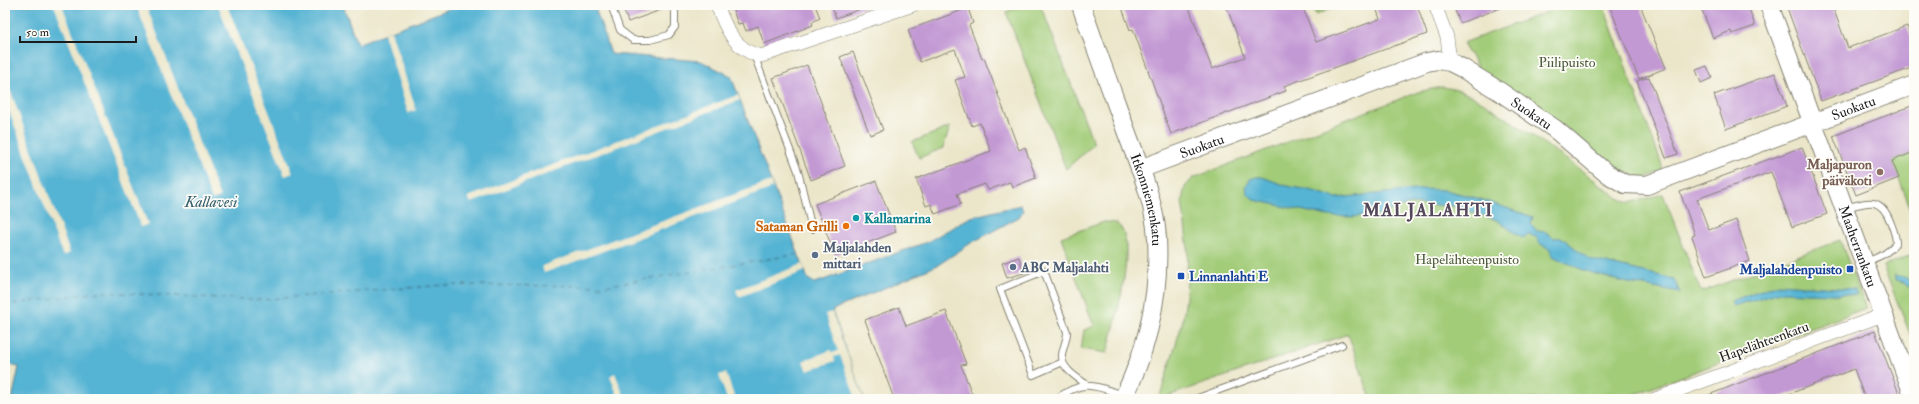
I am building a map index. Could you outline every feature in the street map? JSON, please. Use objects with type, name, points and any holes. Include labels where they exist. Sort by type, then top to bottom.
[{"type":"street","points":[[717,5],[726,30],[744,50],[757,56],[913,5]]},
{"type":"street","name":"Itkonniemenkatu","points":[[1081,5],[1140,169],[1152,208],[1157,237],[1156,298],[1149,329],[1137,366],[1124,397]]},
{"type":"street","points":[[1435,5],[1447,37],[1450,62]]},
{"type":"street","name":"Maaherrankatu","points":[[1768,5],[1914,397]]},
{"type":"street","name":"Suokatu","points":[[1140,169],[1427,62],[1438,60],[1450,62],[1498,91],[1556,129],[1606,173],[1625,184],[1633,185],[1647,185],[1914,85]]},
{"type":"street","name":"Hapelähteenkatu","points":[[1655,399],[1884,315]]},
{"type":"lane","points":[[611,5],[620,30],[633,40],[650,40],[669,35],[675,27],[676,12],[673,5]]},
{"type":"lane","points":[[757,56],[798,171],[812,229]]},
{"type":"lane","points":[[1844,208],[1864,203],[1879,204],[1886,209],[1896,234],[1896,243],[1891,250],[1884,255],[1864,263]]},
{"type":"lane","points":[[1063,362],[1034,375],[1000,289],[1044,271],[1067,332],[1062,354],[1063,362],[1074,376],[1086,384],[1124,397]]},
{"type":"lane","points":[[1195,399],[1342,346]]},
{"type":"lane","points":[[1056,399],[1066,392],[1086,384]]},
{"type":"green space","points":[[1018,5],[1038,5],[1043,11],[1094,144],[1066,169],[1006,12],[1018,7]]},
{"type":"green space","points":[[1312,5],[1334,5],[1335,7],[1316,15]]},
{"type":"green space","name":"Piilipuisto","points":[[1566,5],[1603,5],[1662,165],[1662,171],[1645,178],[1624,172],[1520,95],[1480,71],[1463,43]]},
{"type":"green space","name":"Hapelähteenpuisto","points":[[1442,87],[1462,92],[1480,100],[1554,150],[1618,198],[1629,203],[1663,194],[1701,292],[1840,240],[1866,308],[1622,399],[1371,399],[1348,334],[1159,399],[1182,324],[1186,298],[1188,249],[1182,200],[1185,187],[1193,178],[1418,92]]},
{"type":"green space","points":[[950,127],[943,148],[919,158],[912,142]]},
{"type":"green space","points":[[1914,152],[1914,217],[1892,161]]},
{"type":"green space","points":[[1104,222],[1115,223],[1121,228],[1125,238],[1126,253],[1122,289],[1107,353],[1081,349],[1084,330],[1094,326],[1061,237]]},
{"type":"green space","points":[[1914,254],[1914,344],[1883,266]]},
{"type":"water","name":"Kallavesi","points":[[5,5],[343,5],[357,44],[459,5],[594,5],[611,54],[701,61],[731,76],[808,279],[815,283],[927,242],[971,217],[1021,205],[1023,211],[1019,217],[971,243],[938,265],[832,311],[864,399],[12,399],[19,367],[5,364]]},
{"type":"water","points":[[1262,177],[1287,186],[1314,191],[1336,198],[1424,189],[1445,190],[1477,198],[1533,217],[1531,224],[1537,231],[1546,232],[1554,238],[1561,237],[1589,259],[1674,279],[1680,293],[1623,282],[1583,270],[1552,256],[1550,249],[1540,244],[1536,237],[1529,235],[1522,238],[1497,220],[1454,206],[1410,204],[1380,214],[1352,217],[1328,216],[1254,200],[1247,193],[1246,186],[1250,179]]},
{"type":"water","points":[[1894,275],[1907,278],[1912,282],[1914,295],[1907,284],[1896,280]]},
{"type":"water","points":[[1778,284],[1855,289],[1857,295],[1780,292],[1733,306],[1731,301]]},
{"type":"pier","points":[[54,5],[62,5],[148,224],[141,227]]},
{"type":"pier","points":[[136,5],[146,5],[220,197],[212,200]]},
{"type":"pier","points":[[218,5],[227,5],[293,173],[285,176]]},
{"type":"pier","points":[[391,31],[416,110],[408,113],[384,33]]},
{"type":"pier","points":[[5,76],[70,253],[63,256],[5,100]]},
{"type":"pier","points":[[738,95],[740,100],[471,203],[468,197]]},
{"type":"pier","points":[[771,181],[773,188],[544,273],[542,266]]},
{"type":"pier","points":[[803,264],[805,271],[739,297],[736,290]]},
{"type":"pier","points":[[832,312],[864,399],[856,399],[840,355],[834,357],[835,361],[807,371],[803,361],[831,350],[832,353],[838,351],[825,314]]},
{"type":"pier","points":[[615,373],[625,399],[619,399],[610,376]]},
{"type":"pier","points":[[726,373],[735,399],[727,399],[719,375]]},
{"type":"building","points":[[622,5],[669,5],[669,7],[628,22]]},
{"type":"building","points":[[731,5],[815,5],[820,18],[812,22],[813,25],[764,44],[758,26],[746,31],[743,23],[738,24]]},
{"type":"building","points":[[831,5],[868,5],[869,6],[836,18]]},
{"type":"building","points":[[1121,5],[1188,5],[1212,69],[1245,57],[1226,5],[1302,5],[1316,42],[1380,19],[1375,5],[1417,5],[1427,34],[1284,86],[1286,91],[1171,134],[1133,29],[1130,30]]},
{"type":"building","points":[[1453,5],[1505,5],[1506,6],[1460,23]]},
{"type":"building","points":[[1609,5],[1640,5],[1666,68],[1639,79]]},
{"type":"building","points":[[1700,5],[1748,5],[1755,26],[1732,34],[1731,31],[1713,38]]},
{"type":"building","points":[[1786,5],[1832,5],[1848,48],[1907,26],[1914,46],[1914,67],[1821,101]]},
{"type":"building","points":[[968,8],[973,23],[969,25],[982,59],[984,58],[1019,150],[1025,147],[1036,178],[1012,187],[1010,182],[988,190],[985,184],[957,194],[961,204],[935,214],[931,204],[926,206],[916,179],[991,151],[980,123],[972,126],[955,80],[965,77],[955,49],[920,62],[908,30]]},
{"type":"building","points":[[853,52],[883,130],[870,135],[840,57]]},
{"type":"building","points":[[807,65],[845,166],[811,180],[773,78]]},
{"type":"building","points":[[1707,66],[1712,78],[1701,83],[1696,70]]},
{"type":"building","points":[[1775,73],[1787,106],[1726,129],[1714,95]]},
{"type":"building","points":[[1649,77],[1678,154],[1666,158],[1637,81]]},
{"type":"building","points":[[1914,105],[1914,152],[1892,161],[1899,178],[1856,195],[1833,136]]},
{"type":"building","points":[[1802,147],[1827,214],[1792,227],[1771,172],[1697,199],[1709,230],[1736,220],[1750,261],[1706,277],[1692,236],[1695,235],[1680,192]]},
{"type":"building","name":"Kallamarina","points":[[876,181],[896,232],[835,255],[815,204]]},
{"type":"building","points":[[1019,257],[1024,273],[1007,278],[1002,263]]},
{"type":"building","points":[[899,307],[906,326],[946,311],[966,364],[961,365],[974,399],[894,399],[865,320]]},
{"type":"building","points":[[1875,331],[1901,399],[1865,399],[1854,369],[1776,399],[1698,399]]},
{"type":"ferry route","points":[[5,305],[100,292],[256,300],[444,285],[604,286],[799,254]]},
{"type":"place","name":"Maljapuron päiväkoti","points":[[1880,172]]},
{"type":"place","name":"Kallamarina","points":[[856,218]]},
{"type":"place","name":"Sataman Grilli","points":[[846,226]]},
{"type":"place","name":"Maljalahden mittari","points":[[815,255]]},
{"type":"place","name":"ABC Maljalahti","points":[[1013,267]]},
{"type":"place","name":"Maljalahdenpuisto","points":[[1850,269]]},
{"type":"place","name":"Linnanlahti E","points":[[1181,276]]},
{"type":"district","name":"MALJALAHTI","points":[[1428,210]]}]
